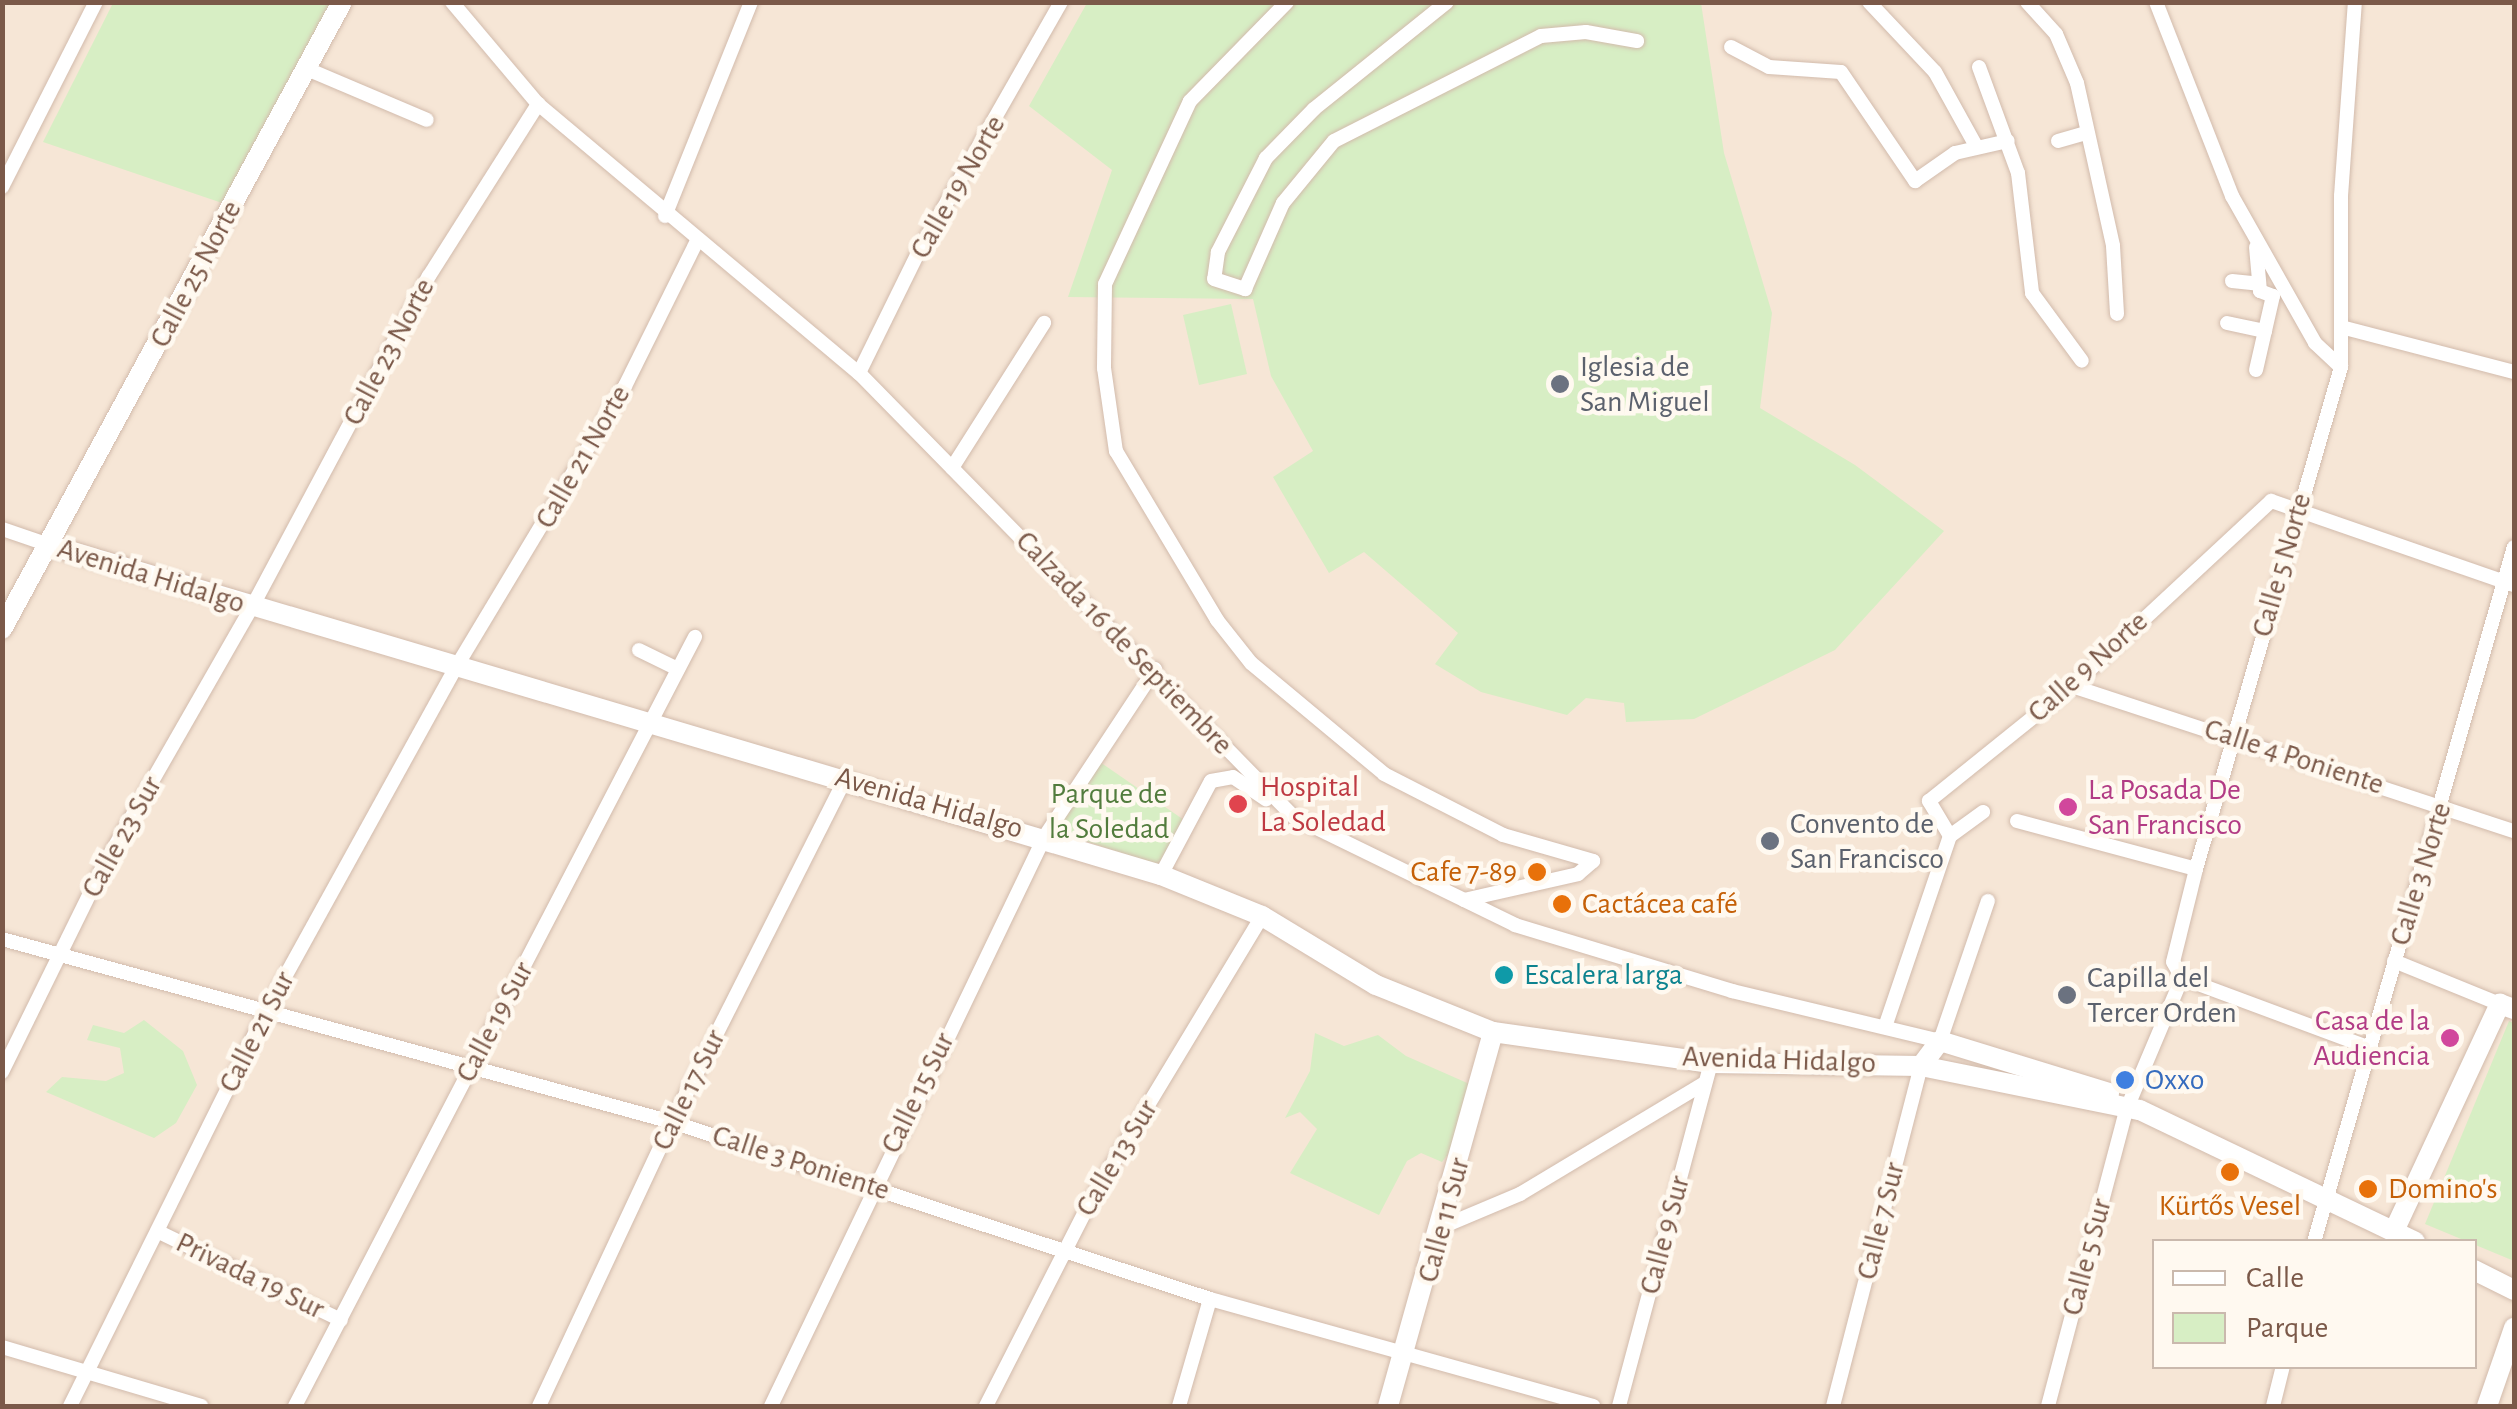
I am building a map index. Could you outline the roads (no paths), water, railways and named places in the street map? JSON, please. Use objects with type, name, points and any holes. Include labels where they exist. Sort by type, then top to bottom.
[{"type":"street","points":[[2,187],[96,2]]},
{"type":"street","name":"Calle 25 Norte","points":[[2,629],[342,2]]},
{"type":"street","name":"Calzada 16 de Septiembre","points":[[452,2],[538,104],[696,243],[859,374],[1155,669],[1294,817],[1516,924],[1732,992],[1886,1024],[1940,1042]]},
{"type":"street","points":[[665,216],[752,2]]},
{"type":"street","name":"Calle 19 Norte","points":[[859,374],[919,251],[1061,2]]},
{"type":"street","points":[[1287,2],[1190,101],[1105,284],[1104,368],[1116,451],[1217,620],[1251,663],[1384,774],[1503,835],[1593,861],[1578,874],[1464,900]]},
{"type":"street","points":[[1448,2],[1314,109],[1266,158],[1218,252],[1214,279],[1245,289],[1283,203],[1334,141],[1540,36],[1586,32],[1637,41]]},
{"type":"street","points":[[1870,2],[1934,72],[1976,146]]},
{"type":"street","points":[[2026,2],[2056,34],[2077,84],[2112,246],[2117,314]]},
{"type":"street","points":[[2156,2],[2196,97],[2210,150],[2256,241],[2316,343],[2341,366]]},
{"type":"street","name":"Calle 5 Norte","points":[[2133,1106],[2182,978],[2172,962],[2196,869],[2341,366],[2341,196],[2354,2]]},
{"type":"street","points":[[1731,47],[1769,67],[1841,72],[1916,181],[1976,146],[2008,141]]},
{"type":"street","points":[[1978,67],[2008,141],[2032,292],[2082,361]]},
{"type":"street","points":[[307,69],[426,120]]},
{"type":"street","name":"Calle 23 Norte","points":[[252,608],[429,276],[538,104]]},
{"type":"street","points":[[2058,142],[2086,133]]},
{"type":"street","points":[[2256,241],[2259,284]]},
{"type":"street","name":"Calle 21 Norte","points":[[458,664],[624,386],[696,243]]},
{"type":"street","points":[[2232,281],[2259,284],[2273,296],[2256,370]]},
{"type":"street","points":[[952,468],[1044,323]]},
{"type":"street","points":[[2227,323],[2265,330]]},
{"type":"street","points":[[2344,328],[2514,372]]},
{"type":"street","points":[[2298,346],[2316,343]]},
{"type":"street","name":"Calle 9 Norte","points":[[1950,836],[1930,801],[2072,686],[2271,501],[2299,507]]},
{"type":"street","points":[[2299,507],[2509,583]]},
{"type":"street","name":"Avenida Hidalgo","points":[[2,530],[252,608],[458,664],[652,724],[1045,836],[1161,874],[1262,916],[1376,984],[1493,1032],[1708,1073],[1921,1066],[2133,1106]]},
{"type":"street","name":"Calle 3 Norte","points":[[2315,1239],[2368,1047],[2509,583],[2514,548]]},
{"type":"street","name":"Calle 23 Sur","points":[[2,1072],[102,867],[252,608]]},
{"type":"street","name":"Calle 19 Sur","points":[[295,1406],[695,637]]},
{"type":"street","points":[[639,650],[678,669]]},
{"type":"street","name":"Calle 21 Sur","points":[[70,1406],[265,1013],[458,664]]},
{"type":"street","name":"Calle 15 Sur","points":[[771,1406],[829,1296],[874,1186],[1045,836],[1155,669]]},
{"type":"street","name":"Calle 4 Poniente","points":[[2072,686],[2514,830]]},
{"type":"street","points":[[1161,874],[1219,776],[1233,777],[1294,817]]},
{"type":"street","name":"Calle 17 Sur","points":[[539,1406],[672,1122],[846,778]]},
{"type":"street","points":[[1886,1024],[1950,836],[1983,812]]},
{"type":"street","points":[[2017,821],[2196,869]]},
{"type":"street","points":[[1940,1042],[1988,902]]},
{"type":"street","name":"Calle 13 Sur","points":[[986,1406],[1063,1252],[1262,916]]},
{"type":"street","name":"Calle 3 Poniente","points":[[2,939],[672,1122],[1210,1299],[1593,1406]]},
{"type":"street","points":[[2394,961],[2507,1007],[2394,1231]]},
{"type":"street","points":[[2182,978],[2368,1047]]},
{"type":"street","name":"Calle 11 Sur","points":[[1388,1406],[1444,1226],[1493,1032]]},
{"type":"street","name":"Avenida Hidalgo","points":[[1940,1042],[2133,1106],[2410,1239]]},
{"type":"street","name":"Calle 7 Sur","points":[[1833,1406],[1921,1066],[1940,1042]]},
{"type":"street","points":[[1444,1226],[1520,1194],[1708,1073]]},
{"type":"street","name":"Calle 9 Sur","points":[[1618,1406],[1708,1073]]},
{"type":"street","name":"Calle 5 Sur","points":[[2048,1406],[2133,1106]]},
{"type":"street","name":"Privada 19 Sur","points":[[159,1232],[341,1320]]},
{"type":"street","points":[[2477,1272],[2514,1290]]},
{"type":"street","points":[[1178,1406],[1210,1299]]},
{"type":"street","points":[[2488,1406],[2514,1328]]},
{"type":"street","points":[[2,1347],[200,1406]]},
{"type":"street","points":[[2273,1406],[2282,1369]]},
{"type":"place","name":"Iglesia de San Miguel","points":[[1560,384]]},
{"type":"place","name":"Hospital La Soledad","points":[[1238,804]]},
{"type":"place","name":"La Posada De San Francisco","points":[[2068,807]]},
{"type":"place","name":"Convento de San Francisco","points":[[1770,841]]},
{"type":"place","name":"Cafe 7-89","points":[[1537,872]]},
{"type":"place","name":"Cactácea café","points":[[1562,904]]},
{"type":"place","name":"Escalera larga","points":[[1504,975]]},
{"type":"place","name":"Capilla del Tercer Orden","points":[[2067,995]]},
{"type":"place","name":"Casa de la Audiencia","points":[[2450,1038]]},
{"type":"place","name":"Oxxo","points":[[2125,1080]]},
{"type":"place","name":"Kürtős Vesel","points":[[2230,1172]]},
{"type":"place","name":"Domino's","points":[[2368,1189]]},
{"type":"park label","name":"Parque de la Soledad","points":[[1109,811]]}]
